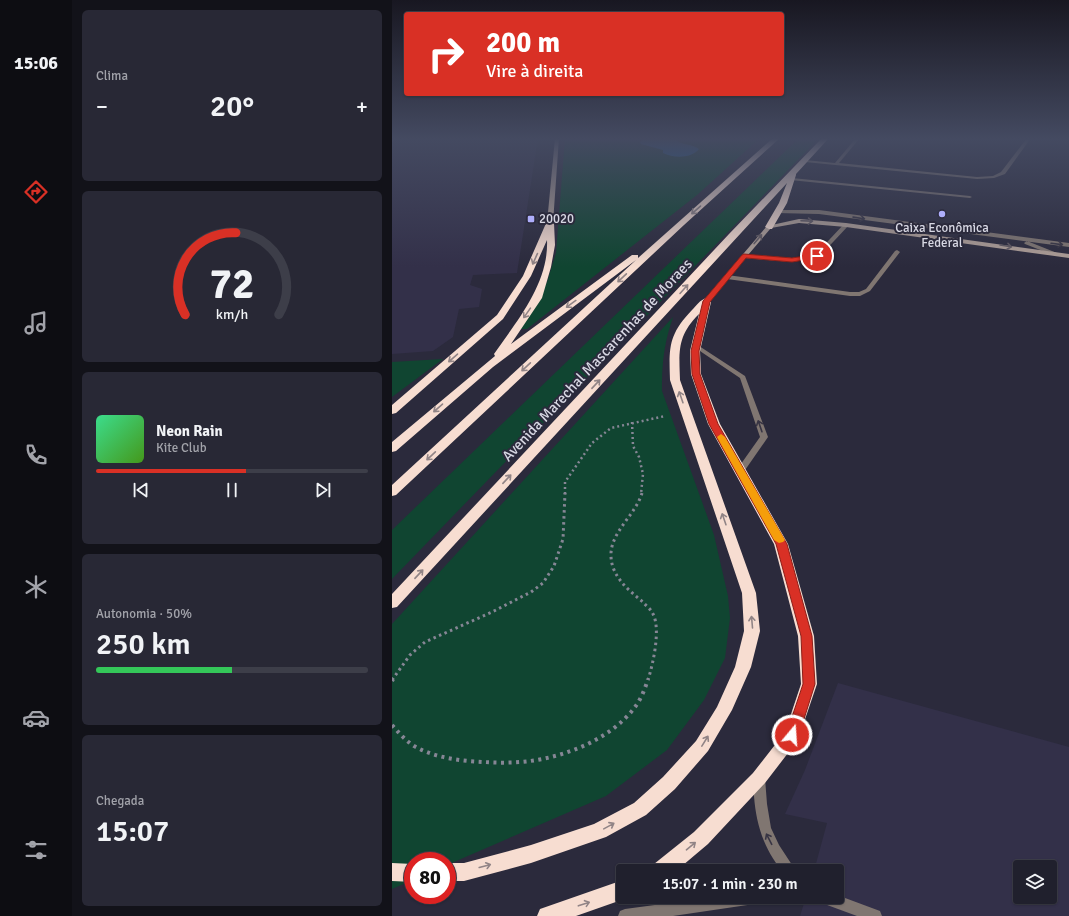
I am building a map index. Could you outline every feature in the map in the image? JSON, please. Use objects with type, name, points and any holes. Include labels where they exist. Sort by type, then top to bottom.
[{"type":"highway","points":[[392,492],[681,223],[729,181]]},
{"type":"highway","name":"Avenida Marechal Mascarenhas de Moraes","points":[[392,603],[785,181]]},
{"type":"highway","points":[[769,227],[778,212],[791,181]]},
{"type":"highway","points":[[491,363],[537,298],[547,267],[551,245],[550,223]]},
{"type":"highway","points":[[392,411],[500,317],[527,276],[550,223]]},
{"type":"highway","points":[[392,448],[491,363],[681,223]]},
{"type":"highway","points":[[669,864],[701,838],[759,778],[792,735],[809,684],[806,636],[781,544],[714,424],[696,374],[696,346],[706,301]]},
{"type":"highway","points":[[456,872],[464,872],[531,854],[599,831],[640,809],[669,783],[702,746],[724,710],[743,667],[752,632],[749,594],[675,380],[676,339],[688,319],[706,301]]},
{"type":"highway","points":[[392,872],[404,873]]},
{"type":"highway","points":[[547,916],[616,892]]},
{"type":"main road","points":[[550,223],[553,181]]},
{"type":"main road","points":[[706,301],[769,227],[799,221],[846,225],[1069,256]]},
{"type":"lane","points":[[809,181],[970,197]]},
{"type":"lane","points":[[778,212],[819,212],[1069,246]]},
{"type":"lane","points":[[744,256],[792,260],[817,256],[846,225]]},
{"type":"lane","points":[[1016,239],[1055,254]]},
{"type":"lane","points":[[727,277],[850,294],[860,294],[868,290],[897,252]]},
{"type":"lane","points":[[696,346],[743,377],[764,437],[740,471]]},
{"type":"lane","points":[[759,778],[760,806],[765,831],[779,859],[784,864]]},
{"type":"lane","points":[[625,916],[711,904]]},
{"type":"lane","points":[[843,904],[875,916]]},
{"type":"path","points":[[392,681],[416,648],[424,642],[492,612],[531,592],[543,583],[554,566],[563,538],[564,487],[568,477],[597,437],[612,428],[632,422],[671,415]]},
{"type":"path","points":[[392,725],[412,746],[438,756],[482,763],[531,761],[562,754],[597,738],[622,722],[636,705],[648,682],[655,653],[655,620],[653,613],[622,585],[614,573],[610,558],[617,535],[631,517],[639,502],[644,482],[643,468],[634,448],[632,439],[632,422]]},
{"type":"shaded area","points":[[392,181],[531,181],[517,273],[473,275],[470,285],[482,289],[479,307],[459,309],[453,337],[433,351],[392,354]]},
{"type":"shaded area","points":[[838,683],[1069,747],[1069,916],[800,916],[804,904],[844,904],[844,864],[816,864],[827,823],[785,814],[805,770]]},
{"type":"green space","points":[[562,181],[713,181],[697,195],[527,329],[520,329],[547,282],[556,253]]},
{"type":"green space","points":[[755,181],[778,181],[392,579],[392,530]]},
{"type":"green space","points":[[673,317],[667,336],[664,353],[662,391],[714,535],[728,596],[730,618],[725,658],[704,700],[667,750],[606,796],[456,861],[456,852],[404,852],[404,884],[392,889],[392,624]]},
{"type":"green space","points":[[443,359],[392,397],[392,362]]},
{"type":"slow traffic","points":[[721,437],[779,540]]},
{"type":"place","name":"Caixa Econômica Federal","points":[[942,214]]},
{"type":"place","name":"20020","points":[[531,219]]},
{"type":"route","points":[[792,735],[809,684],[806,636],[781,544],[714,424],[696,374],[695,351],[706,301],[744,256],[792,260],[817,256]]}]
